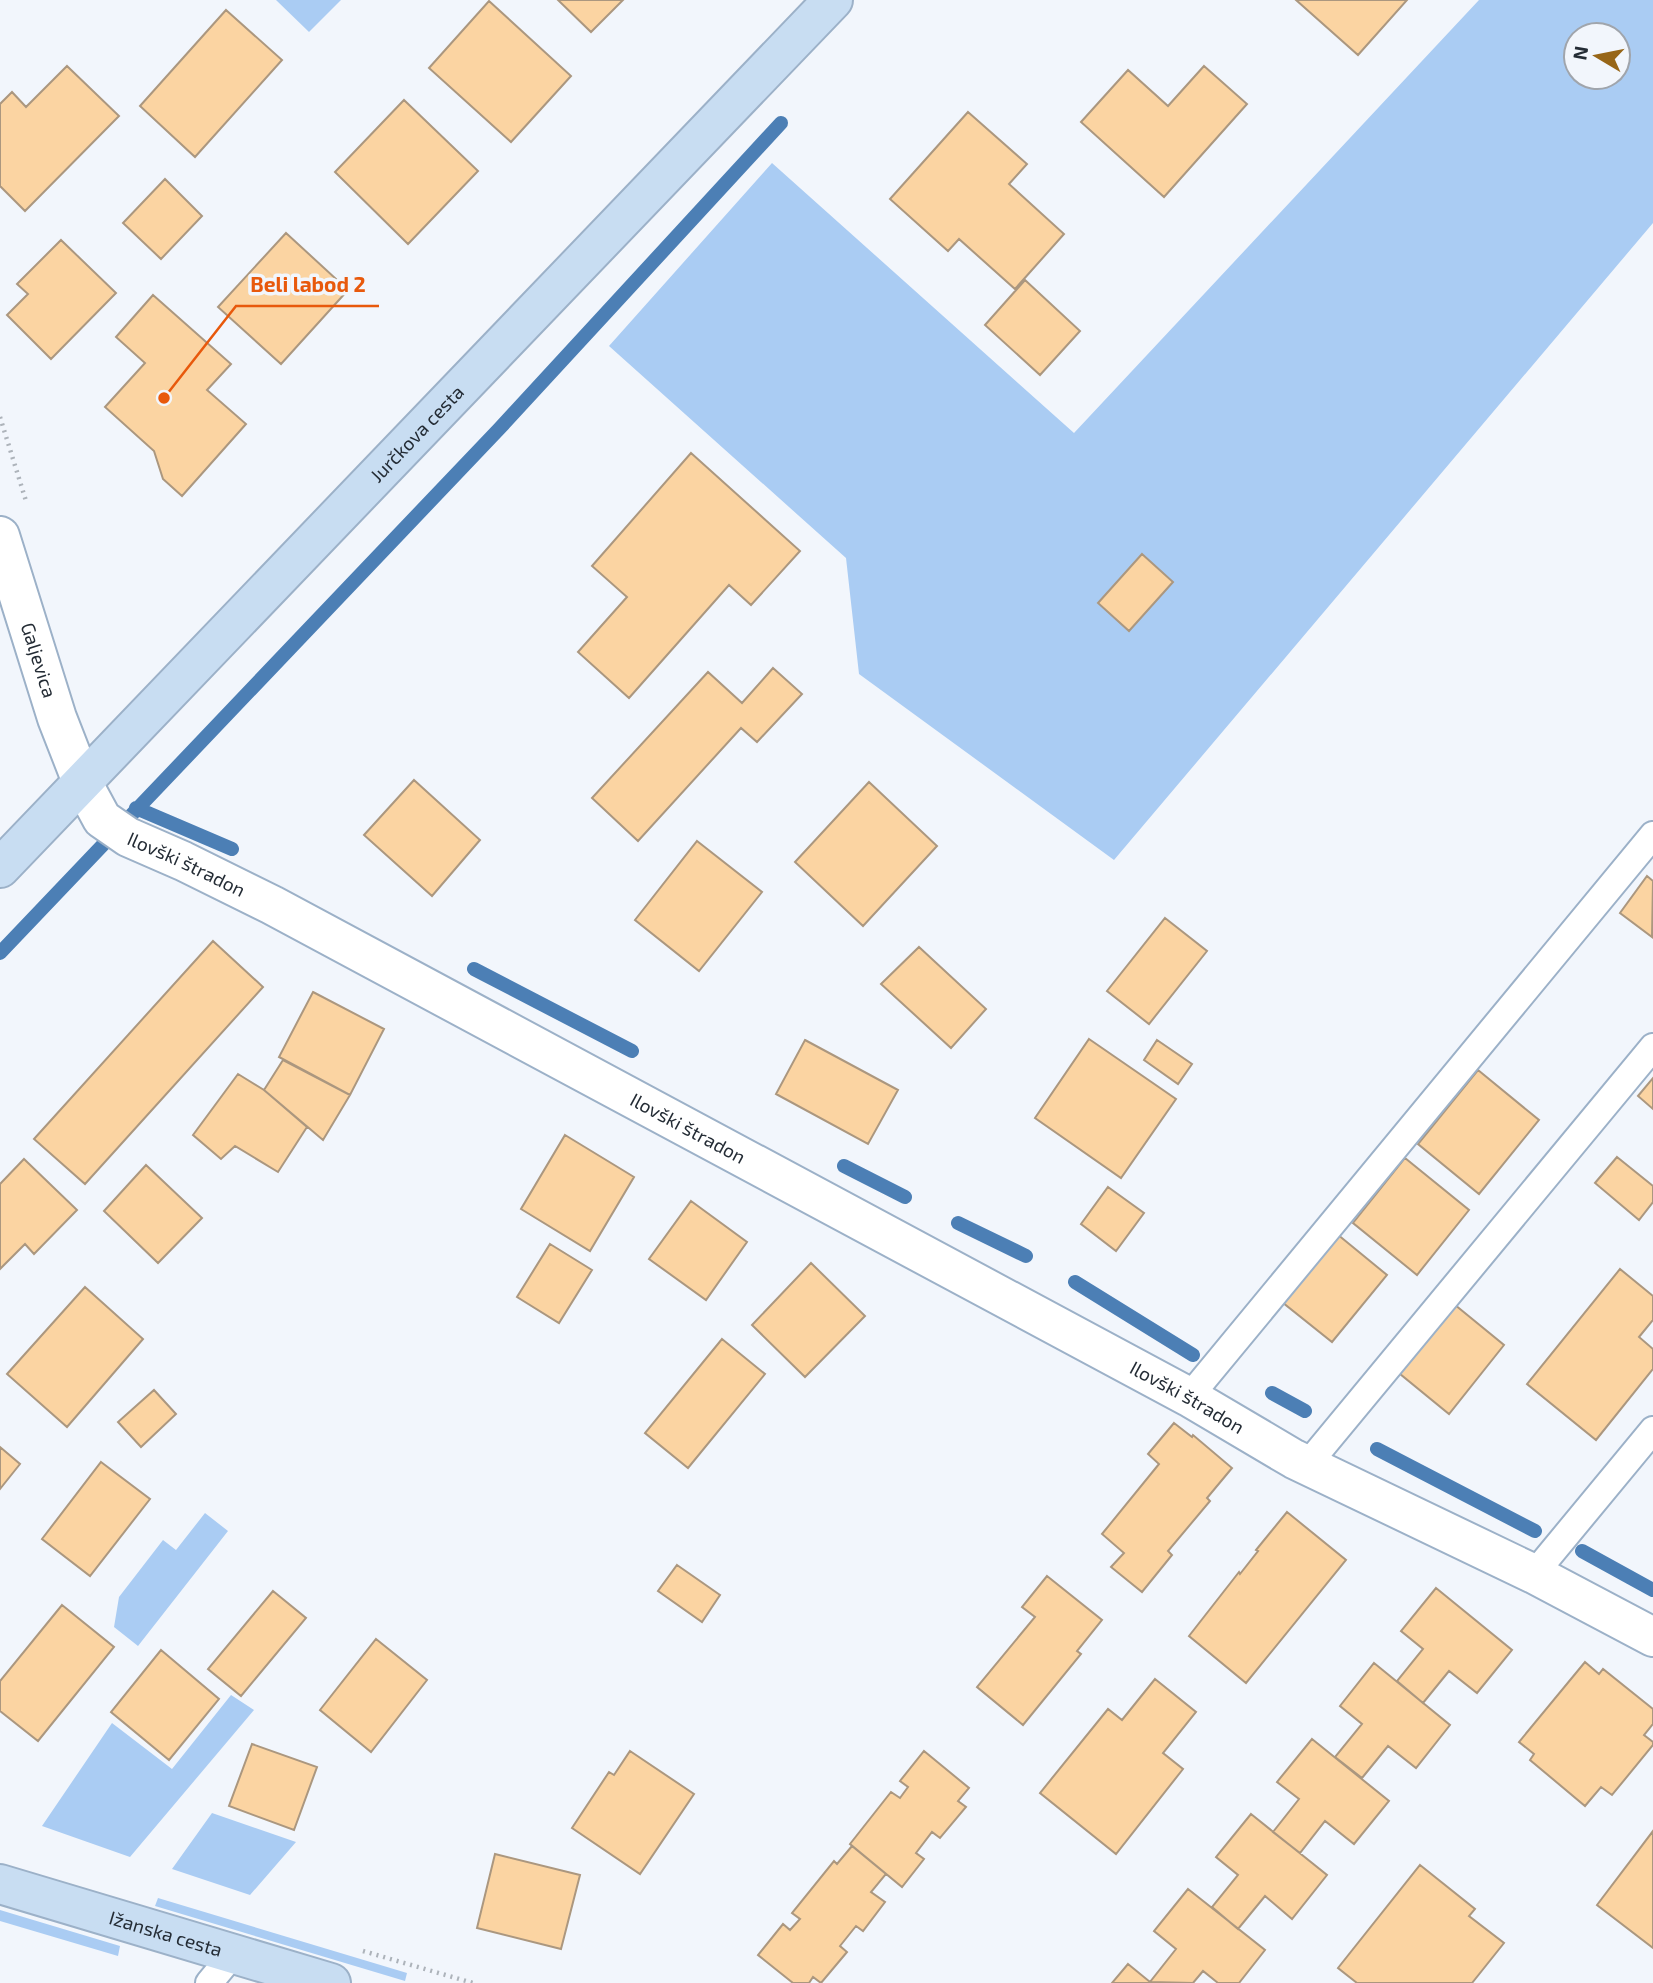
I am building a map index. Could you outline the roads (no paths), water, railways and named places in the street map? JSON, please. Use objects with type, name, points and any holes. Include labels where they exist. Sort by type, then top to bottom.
[{"type":"main road","name":"Jurčkova cesta","points":[[0,868],[833,0]]},
{"type":"main road","name":"Ižanska cesta","points":[[0,1884],[331,1983]]},
{"type":"street","name":"Galjevica","points":[[0,536],[57,718],[82,782]]},
{"type":"street","name":"Ilovški štradon","points":[[82,782],[115,828],[272,905],[1189,1397],[1307,1465],[1534,1574],[1653,1637]]},
{"type":"lane","points":[[1189,1397],[1653,835]]},
{"type":"lane","points":[[1307,1465],[1653,1047]]},
{"type":"lane","points":[[1534,1574],[1653,1430]]},
{"type":"lane","points":[[209,1983],[233,1954]]},
{"type":"waterway","points":[[0,953],[499,429],[781,123]]},
{"type":"waterway","points":[[136,808],[232,849]]},
{"type":"waterway","points":[[474,969],[632,1051]]},
{"type":"waterway","points":[[844,1166],[905,1197]]},
{"type":"waterway","points":[[958,1223],[1026,1256]]},
{"type":"waterway","points":[[1075,1282],[1193,1355]]},
{"type":"waterway","points":[[1272,1393],[1305,1411]]},
{"type":"waterway","points":[[1377,1449],[1535,1531]]},
{"type":"waterway","points":[[1582,1551],[1653,1590]]},
{"type":"place","name":"Beli labod 2","points":[[164,398]]}]
